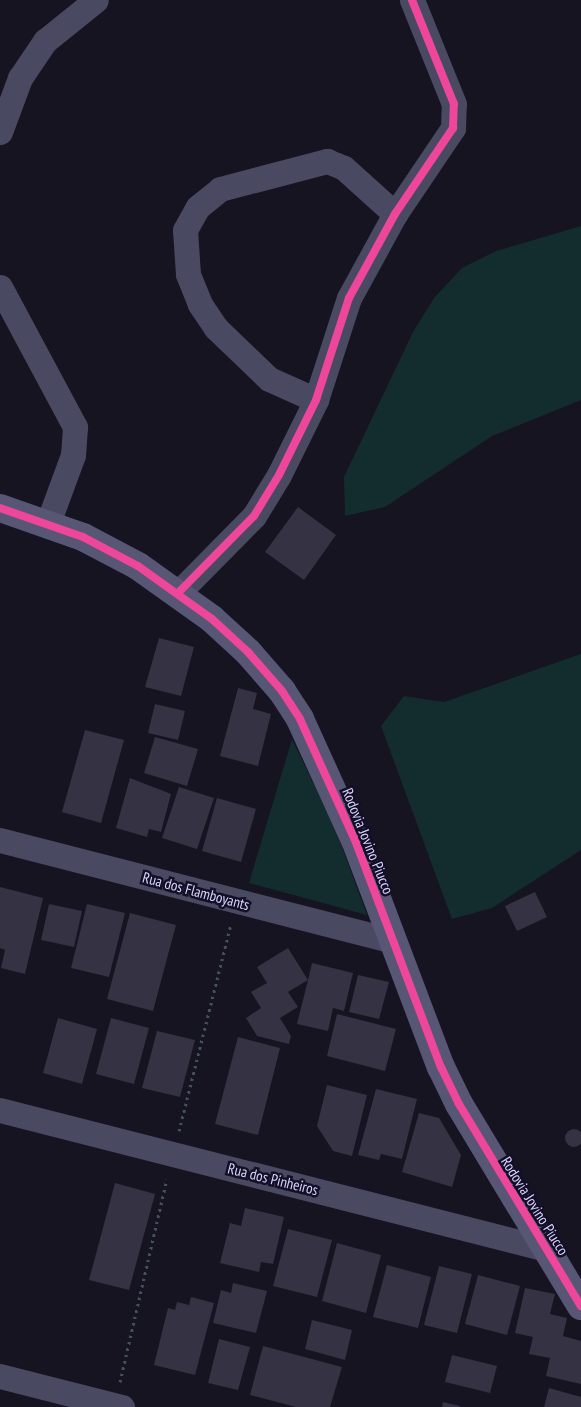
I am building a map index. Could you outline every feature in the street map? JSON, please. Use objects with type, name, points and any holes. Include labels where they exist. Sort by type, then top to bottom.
[{"type":"main road","name":"Rodovia Jovino Piucco","points":[[0,508],[48,523],[83,537],[178,593],[248,652],[282,691],[300,718],[354,840],[441,1067],[459,1104],[581,1306]]},
{"type":"street","points":[[0,132],[20,78],[45,41],[96,0]]},
{"type":"street","points":[[178,593],[254,516],[279,475],[316,400],[349,298],[395,214],[453,128],[454,104],[412,0]]},
{"type":"street","points":[[316,400],[269,379],[216,328],[200,304],[188,274],[185,230],[198,207],[220,189],[327,161],[344,168],[395,214]]},
{"type":"street","points":[[0,287],[75,427],[74,455],[48,523]]},
{"type":"street","name":"Rua dos Flamboyants","points":[[0,840],[392,942]]},
{"type":"street","name":"Rua dos Pinheiros","points":[[0,1110],[546,1249]]},
{"type":"street","points":[[0,1376],[122,1407]]},
{"type":"green space","points":[[581,226],[581,400],[492,436],[385,507],[345,516],[344,477],[413,332],[434,298],[462,268],[496,251]]},
{"type":"green space","points":[[581,654],[581,850],[492,908],[452,919],[381,726],[404,696],[444,702]]},
{"type":"green space","points":[[292,739],[335,828],[367,915],[249,883]]},
{"type":"building","points":[[298,507],[336,535],[304,580],[265,552]]},
{"type":"building","points":[[159,638],[194,647],[181,696],[145,687]]},
{"type":"building","points":[[238,688],[257,693],[253,709],[271,714],[258,766],[220,756]]},
{"type":"building","points":[[155,704],[185,711],[178,740],[148,733]]},
{"type":"building","points":[[85,730],[124,740],[101,823],[62,812]]},
{"type":"building","points":[[155,737],[198,749],[187,786],[144,773]]},
{"type":"building","points":[[130,778],[171,794],[161,832],[149,829],[147,837],[116,828]]},
{"type":"building","points":[[179,787],[214,798],[197,849],[162,838]]},
{"type":"building","points":[[217,798],[256,809],[241,862],[202,851]]},
{"type":"building","points":[[0,887],[43,898],[25,974],[1,968],[5,950],[0,948]]},
{"type":"building","points":[[535,892],[547,917],[517,931],[505,906]]},
{"type":"building","points":[[49,904],[82,911],[74,947],[41,940]]},
{"type":"building","points":[[87,904],[125,913],[109,977],[71,968]]},
{"type":"building","points":[[130,913],[176,925],[153,1011],[107,999]]},
{"type":"building","points":[[288,948],[308,980],[288,992],[298,1007],[280,1018],[291,1036],[289,1044],[257,1036],[246,1018],[261,1008],[251,992],[267,983],[257,967]]},
{"type":"building","points":[[312,963],[353,973],[344,1011],[333,1008],[328,1031],[297,1024]]},
{"type":"building","points":[[358,975],[389,982],[379,1019],[349,1012]]},
{"type":"building","points":[[337,1014],[396,1029],[385,1071],[327,1056]]},
{"type":"building","points":[[58,1018],[97,1029],[82,1084],[43,1073]]},
{"type":"building","points":[[111,1018],[149,1028],[134,1084],[96,1074]]},
{"type":"building","points":[[157,1031],[195,1040],[180,1097],[142,1088]]},
{"type":"building","points":[[238,1037],[280,1048],[258,1135],[215,1124]]},
{"type":"building","points":[[327,1085],[367,1095],[352,1156],[333,1151],[317,1126]]},
{"type":"building","points":[[376,1089],[417,1099],[402,1159],[381,1154],[379,1160],[358,1155]]},
{"type":"building","points":[[419,1113],[439,1118],[461,1155],[452,1187],[402,1172]]},
{"type":"building","points":[[574,1129],[580,1132],[583,1138],[580,1144],[574,1147],[568,1144],[565,1138],[568,1132]]},
{"type":"building","points":[[115,1183],[155,1194],[129,1290],[89,1280]]},
{"type":"building","points":[[245,1208],[284,1217],[273,1264],[261,1262],[259,1272],[220,1263],[230,1223],[241,1226]]},
{"type":"building","points":[[288,1229],[332,1240],[317,1297],[273,1286]]},
{"type":"building","points":[[337,1243],[381,1255],[366,1313],[322,1301]]},
{"type":"building","points":[[387,1265],[431,1277],[418,1328],[373,1317]]},
{"type":"building","points":[[439,1266],[472,1274],[457,1333],[424,1325]]},
{"type":"building","points":[[478,1275],[520,1286],[507,1335],[465,1324]]},
{"type":"building","points":[[233,1283],[267,1291],[256,1333],[213,1323],[221,1290],[231,1293]]},
{"type":"building","points":[[525,1288],[555,1294],[550,1314],[567,1318],[563,1336],[581,1341],[581,1384],[546,1376],[550,1358],[529,1354],[533,1337],[515,1333]]},
{"type":"building","points":[[191,1297],[214,1303],[195,1375],[154,1365],[168,1308],[175,1310],[177,1302],[189,1305]]},
{"type":"building","points":[[312,1320],[352,1330],[345,1360],[305,1349]]},
{"type":"building","points":[[219,1339],[250,1347],[238,1390],[208,1383]]},
{"type":"building","points":[[263,1346],[342,1367],[330,1407],[296,1407],[250,1395]]},
{"type":"building","points":[[452,1355],[497,1366],[490,1393],[445,1382]]},
{"type":"building","points":[[549,1388],[581,1397],[581,1407],[544,1407]]},
{"type":"building","points":[[443,1402],[460,1406],[460,1407],[442,1407]]},
{"type":"cycle path","points":[[178,593],[254,516],[279,475],[316,400],[349,298],[395,214],[453,128],[454,104],[412,0]]},
{"type":"cycle path","points":[[0,508],[83,537],[138,566],[212,619],[248,652],[282,691],[300,719],[355,840],[441,1067],[459,1104],[581,1306]]}]
